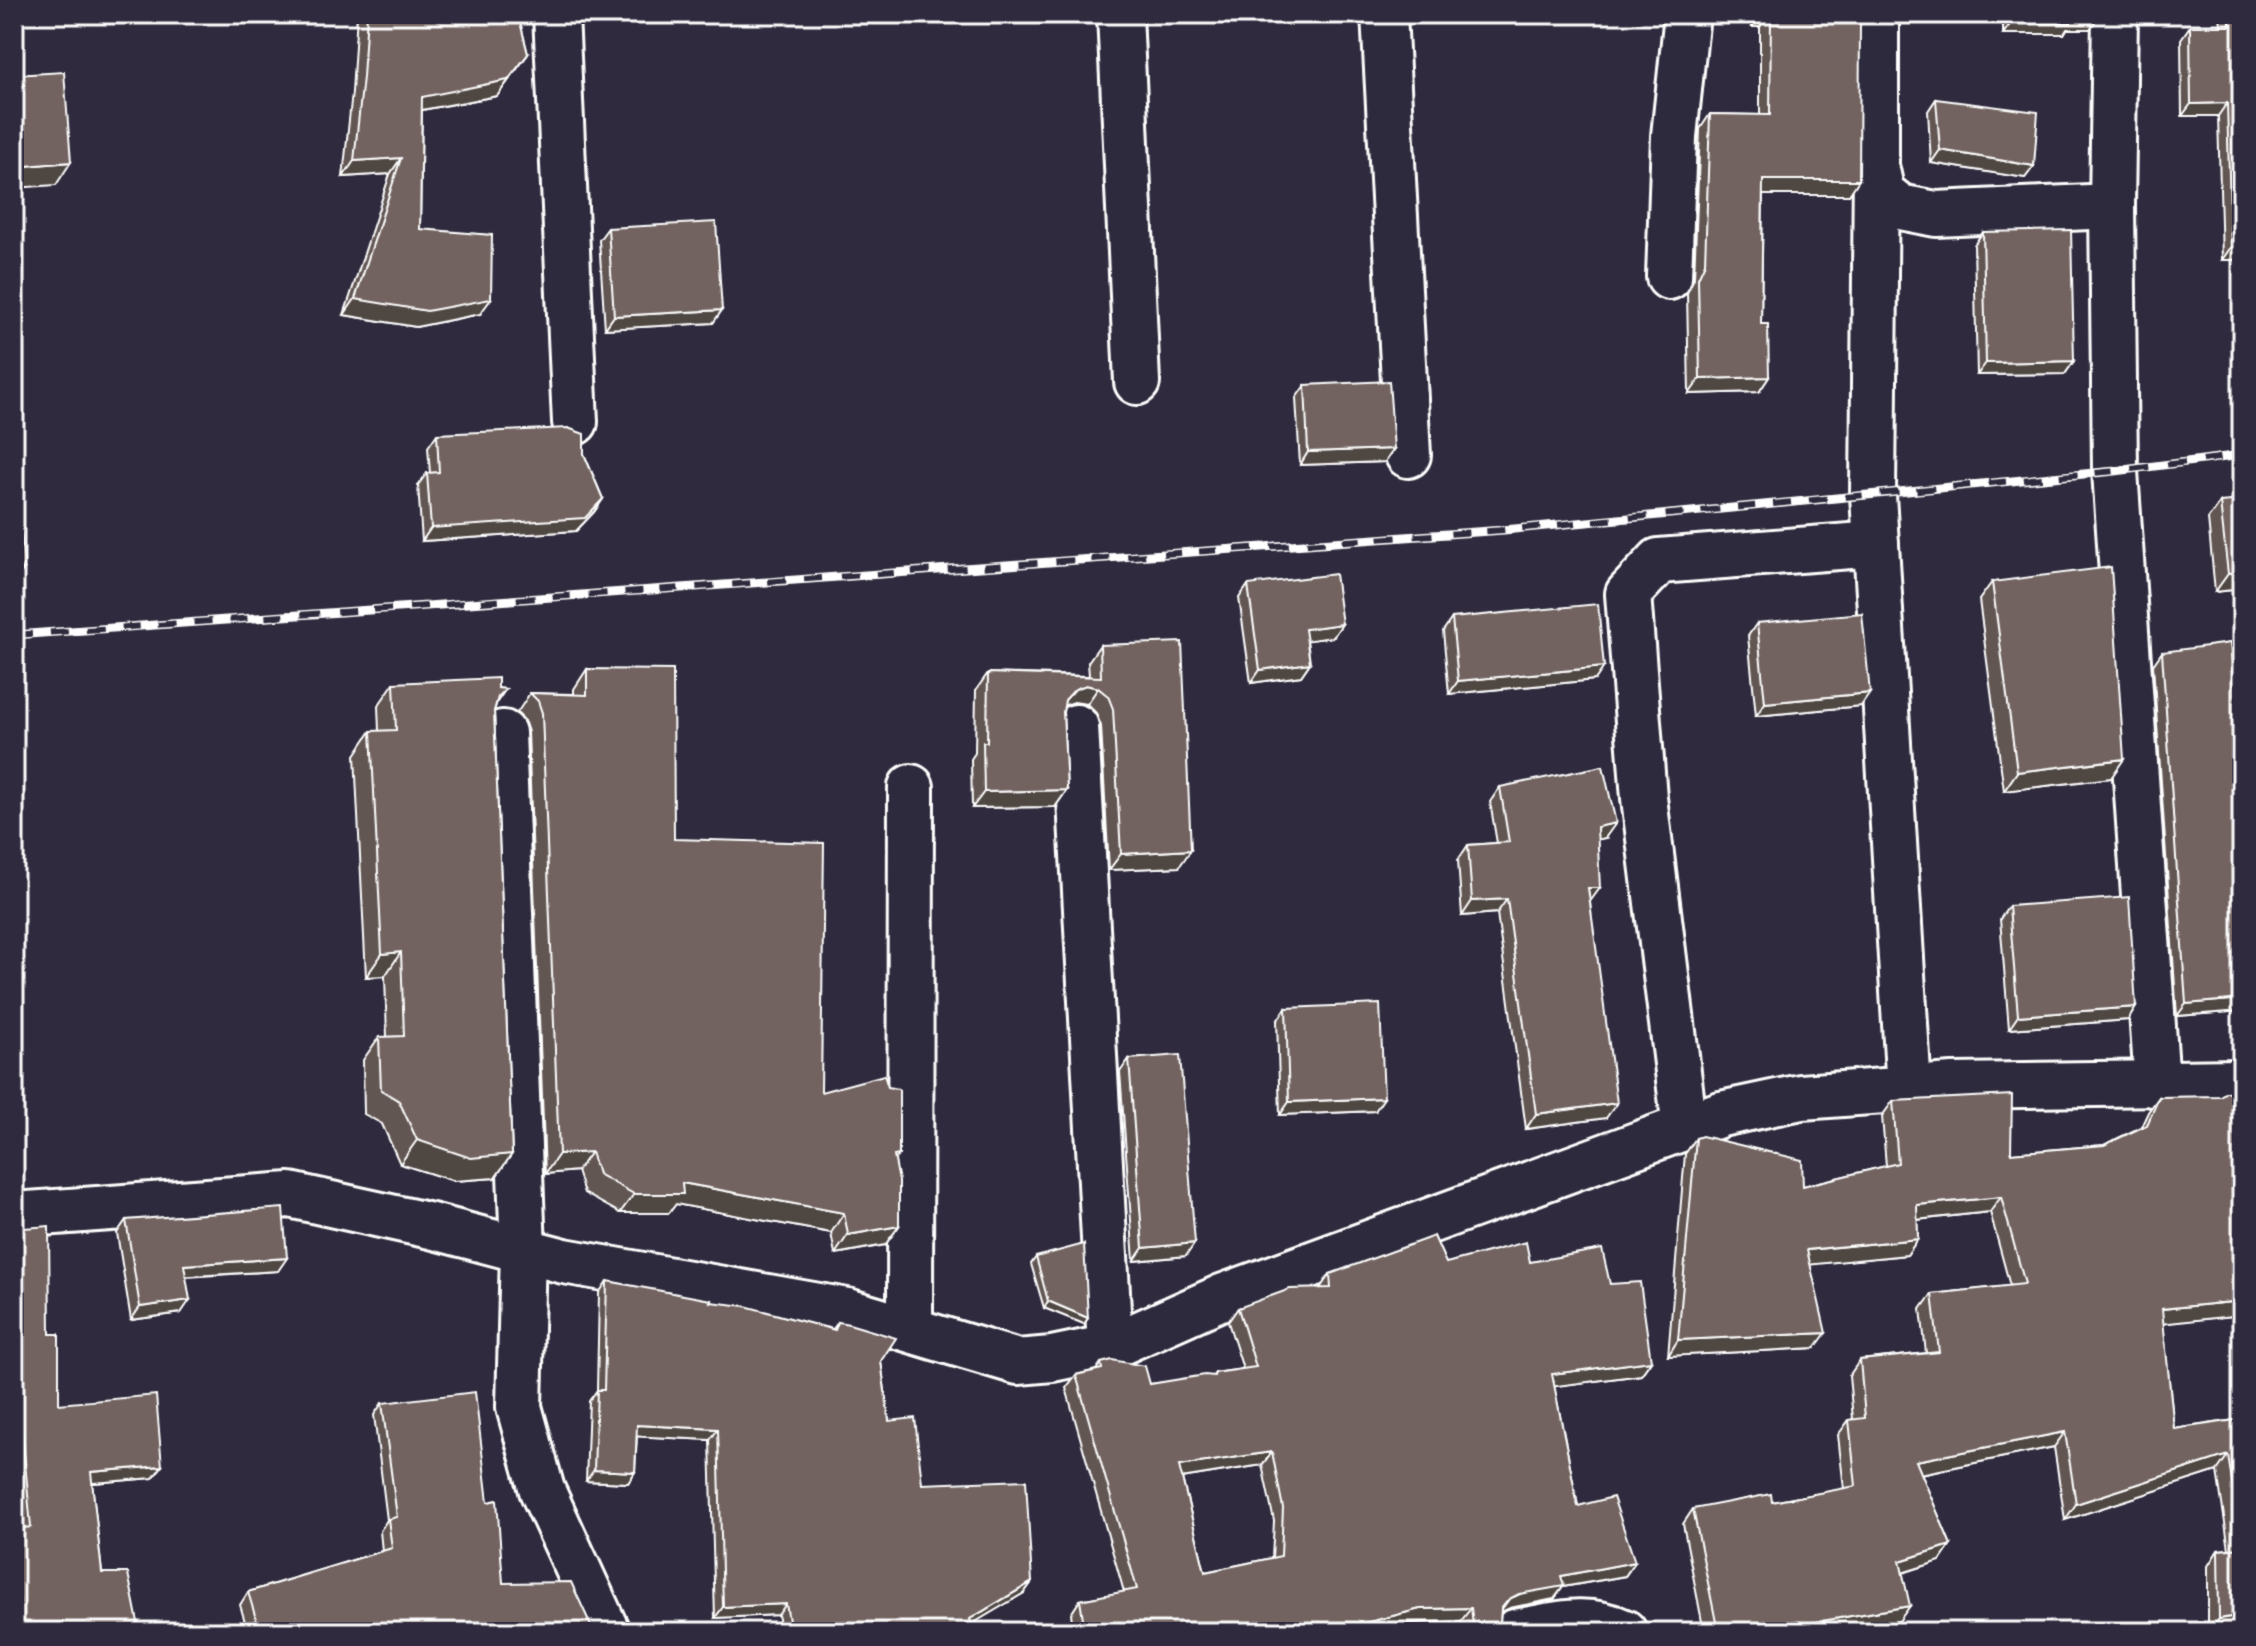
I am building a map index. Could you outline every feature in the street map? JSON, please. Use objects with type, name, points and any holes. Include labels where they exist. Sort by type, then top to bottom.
[{"type":"street","points":[[556,14],[575,422]]},
{"type":"street","points":[[1120,14],[1137,382]]},
{"type":"street","points":[[1384,14],[1408,455]]},
{"type":"street","points":[[1669,277],[1674,136],[1687,14]]},
{"type":"street","points":[[1876,14],[1873,495],[1909,1090]]},
{"type":"street","points":[[2115,14],[2112,206],[2115,471],[2157,1085]]},
{"type":"street","points":[[1876,166],[1882,193],[1900,207],[1936,214],[2112,206]]},
{"type":"street","points":[[1685,1128],[1644,798],[1628,594],[1659,561],[1876,544]]},
{"type":"street","points":[[1076,727],[1110,1347]]},
{"type":"street","points":[[503,733],[523,1250],[519,1407],[542,1490],[607,1632]]},
{"type":"street","points":[[910,1329],[911,787]]},
{"type":"street","points":[[14,1215],[290,1195],[431,1226],[564,1261],[847,1311],[1018,1362],[1052,1359],[1110,1347],[1222,1297],[1721,1114],[1801,1097],[1953,1086],[2242,1082]]},
{"type":"street","points":[[1515,1632],[1566,1623],[1602,1622],[1624,1632]]},
{"type":"building","points":[[367,14],[518,14],[528,54],[508,80],[422,97],[420,229],[492,235],[491,299],[427,311],[355,299],[401,158],[354,161]]},
{"type":"building","points":[[1771,14],[1857,14],[1857,23],[1860,23],[1859,180],[1763,180],[1761,324],[1768,324],[1769,377],[1700,379],[1698,278],[1705,263],[1710,114],[1770,115]]},
{"type":"building","points":[[2011,14],[2098,14],[2097,18],[2071,18],[2071,23],[2011,23]]},
{"type":"building","points":[[2230,14],[2242,14],[2242,247],[2231,247],[2227,103],[2191,104],[2190,26],[2230,26]]},
{"type":"building","points":[[64,72],[71,162],[14,167],[14,75]]},
{"type":"building","points":[[1936,99],[2038,112],[2034,166],[1940,150]]},
{"type":"building","points":[[716,222],[722,310],[614,316],[608,228]]},
{"type":"building","points":[[2071,230],[2074,361],[1986,363],[1983,232]]},
{"type":"building","points":[[1389,381],[1394,449],[1308,452],[1305,385]]},
{"type":"building","points":[[568,428],[584,434],[584,454],[603,499],[585,518],[431,528],[427,473],[439,472],[437,434]]},
{"type":"building","points":[[2242,500],[2242,573],[2228,574],[2220,502]]},
{"type":"building","points":[[21,525],[24,569],[14,569],[14,526]]},
{"type":"building","points":[[2111,567],[2124,759],[2017,772],[1992,582]]},
{"type":"building","points":[[1335,574],[1342,624],[1305,629],[1310,663],[1260,670],[1248,585]]},
{"type":"building","points":[[1598,604],[1604,667],[1458,681],[1452,618]]},
{"type":"building","points":[[1862,613],[1870,693],[1765,703],[1757,623]]},
{"type":"building","points":[[1182,642],[1191,850],[1121,854],[1113,709],[1108,696],[1098,688],[1086,685],[1075,689],[1065,700],[1067,790],[984,792],[983,742],[987,742],[988,673],[1101,677],[1100,645]]},
{"type":"building","points":[[2230,643],[2239,724],[2236,724],[2242,821],[2242,999],[2186,1004],[2162,652]]},
{"type":"building","points":[[587,669],[673,670],[674,839],[824,843],[821,1092],[884,1075],[888,1087],[899,1089],[899,1155],[894,1156],[899,1181],[899,1226],[848,1235],[844,1213],[682,1183],[683,1194],[634,1194],[598,1174],[591,1152],[559,1154],[542,713],[538,701],[530,693],[587,695]]},
{"type":"building","points":[[498,678],[498,688],[506,689],[498,697],[494,711],[512,1154],[471,1158],[417,1140],[399,1101],[381,1090],[379,1037],[404,1036],[401,952],[382,954],[371,731],[396,730],[394,683]]},
{"type":"building","points":[[1603,766],[1616,823],[1597,827],[1600,888],[1588,888],[1617,1103],[1536,1114],[1507,899],[1472,901],[1468,845],[1509,842],[1500,787]]},
{"type":"building","points":[[2129,897],[2136,1007],[2018,1016],[2009,906]]},
{"type":"building","points":[[1380,1004],[1384,1098],[1289,1102],[1286,1008]]},
{"type":"building","points":[[1180,1055],[1195,1243],[1143,1248],[1129,1059]]},
{"type":"building","points":[[2242,1091],[2242,1301],[2162,1309],[2174,1429],[2242,1419],[2242,1548],[2228,1455],[2076,1504],[2065,1432],[1916,1461],[1951,1545],[1900,1561],[1910,1606],[1798,1625],[1797,1621],[1740,1632],[1718,1632],[1693,1509],[1771,1494],[1772,1502],[1856,1486],[1849,1420],[1865,1418],[1860,1360],[1939,1352],[1932,1294],[2025,1284],[2001,1197],[1917,1205],[1918,1239],[1807,1250],[1826,1333],[1678,1340],[1696,1138],[1702,1136],[1802,1160],[1803,1186],[1898,1163],[1893,1101],[2012,1095],[2011,1153],[2104,1145],[2147,1125],[2159,1097],[2220,1096],[2226,1092]]},
{"type":"building","points":[[283,1208],[287,1258],[184,1265],[190,1300],[140,1307],[126,1220]]},
{"type":"building","points":[[14,1226],[49,1226],[50,1334],[59,1334],[59,1404],[156,1395],[162,1466],[91,1472],[102,1573],[128,1573],[140,1632],[14,1632],[14,1604],[20,1603],[14,1560],[14,1529],[31,1527],[20,1408],[14,1408]]},
{"type":"building","points":[[1434,1236],[1446,1263],[1526,1242],[1530,1262],[1602,1249],[1610,1284],[1640,1282],[1651,1361],[1552,1374],[1578,1506],[1613,1497],[1635,1562],[1561,1576],[1564,1586],[1519,1594],[1509,1599],[1501,1609],[1500,1622],[1504,1632],[1474,1632],[1471,1608],[1420,1609],[1353,1626],[1354,1632],[1085,1632],[1080,1600],[1137,1589],[1076,1375],[1102,1369],[1101,1363],[1112,1360],[1145,1366],[1150,1384],[1256,1367],[1238,1308],[1290,1289],[1331,1288],[1330,1274]],"holes":[[[1272,1452],[1283,1508],[1281,1556],[1205,1572],[1179,1466]]]},
{"type":"building","points":[[1084,1244],[1088,1318],[1048,1301],[1036,1257]]},
{"type":"building","points":[[607,1281],[745,1306],[835,1330],[838,1322],[849,1324],[896,1338],[881,1361],[889,1421],[915,1418],[922,1484],[1026,1480],[1032,1582],[970,1619],[973,1632],[791,1632],[786,1604],[723,1607],[718,1429],[637,1425],[635,1472],[594,1470],[597,1390],[604,1390]]},
{"type":"building","points":[[475,1392],[488,1502],[497,1500],[503,1583],[571,1582],[594,1632],[260,1632],[248,1592],[392,1548],[388,1519],[397,1517],[382,1403]]},
{"type":"building","points":[[2242,1548],[2242,1615],[2219,1619],[2218,1550]]},
{"type":"railway","points":[[14,635],[1504,530],[2115,471],[2242,455]]}]
